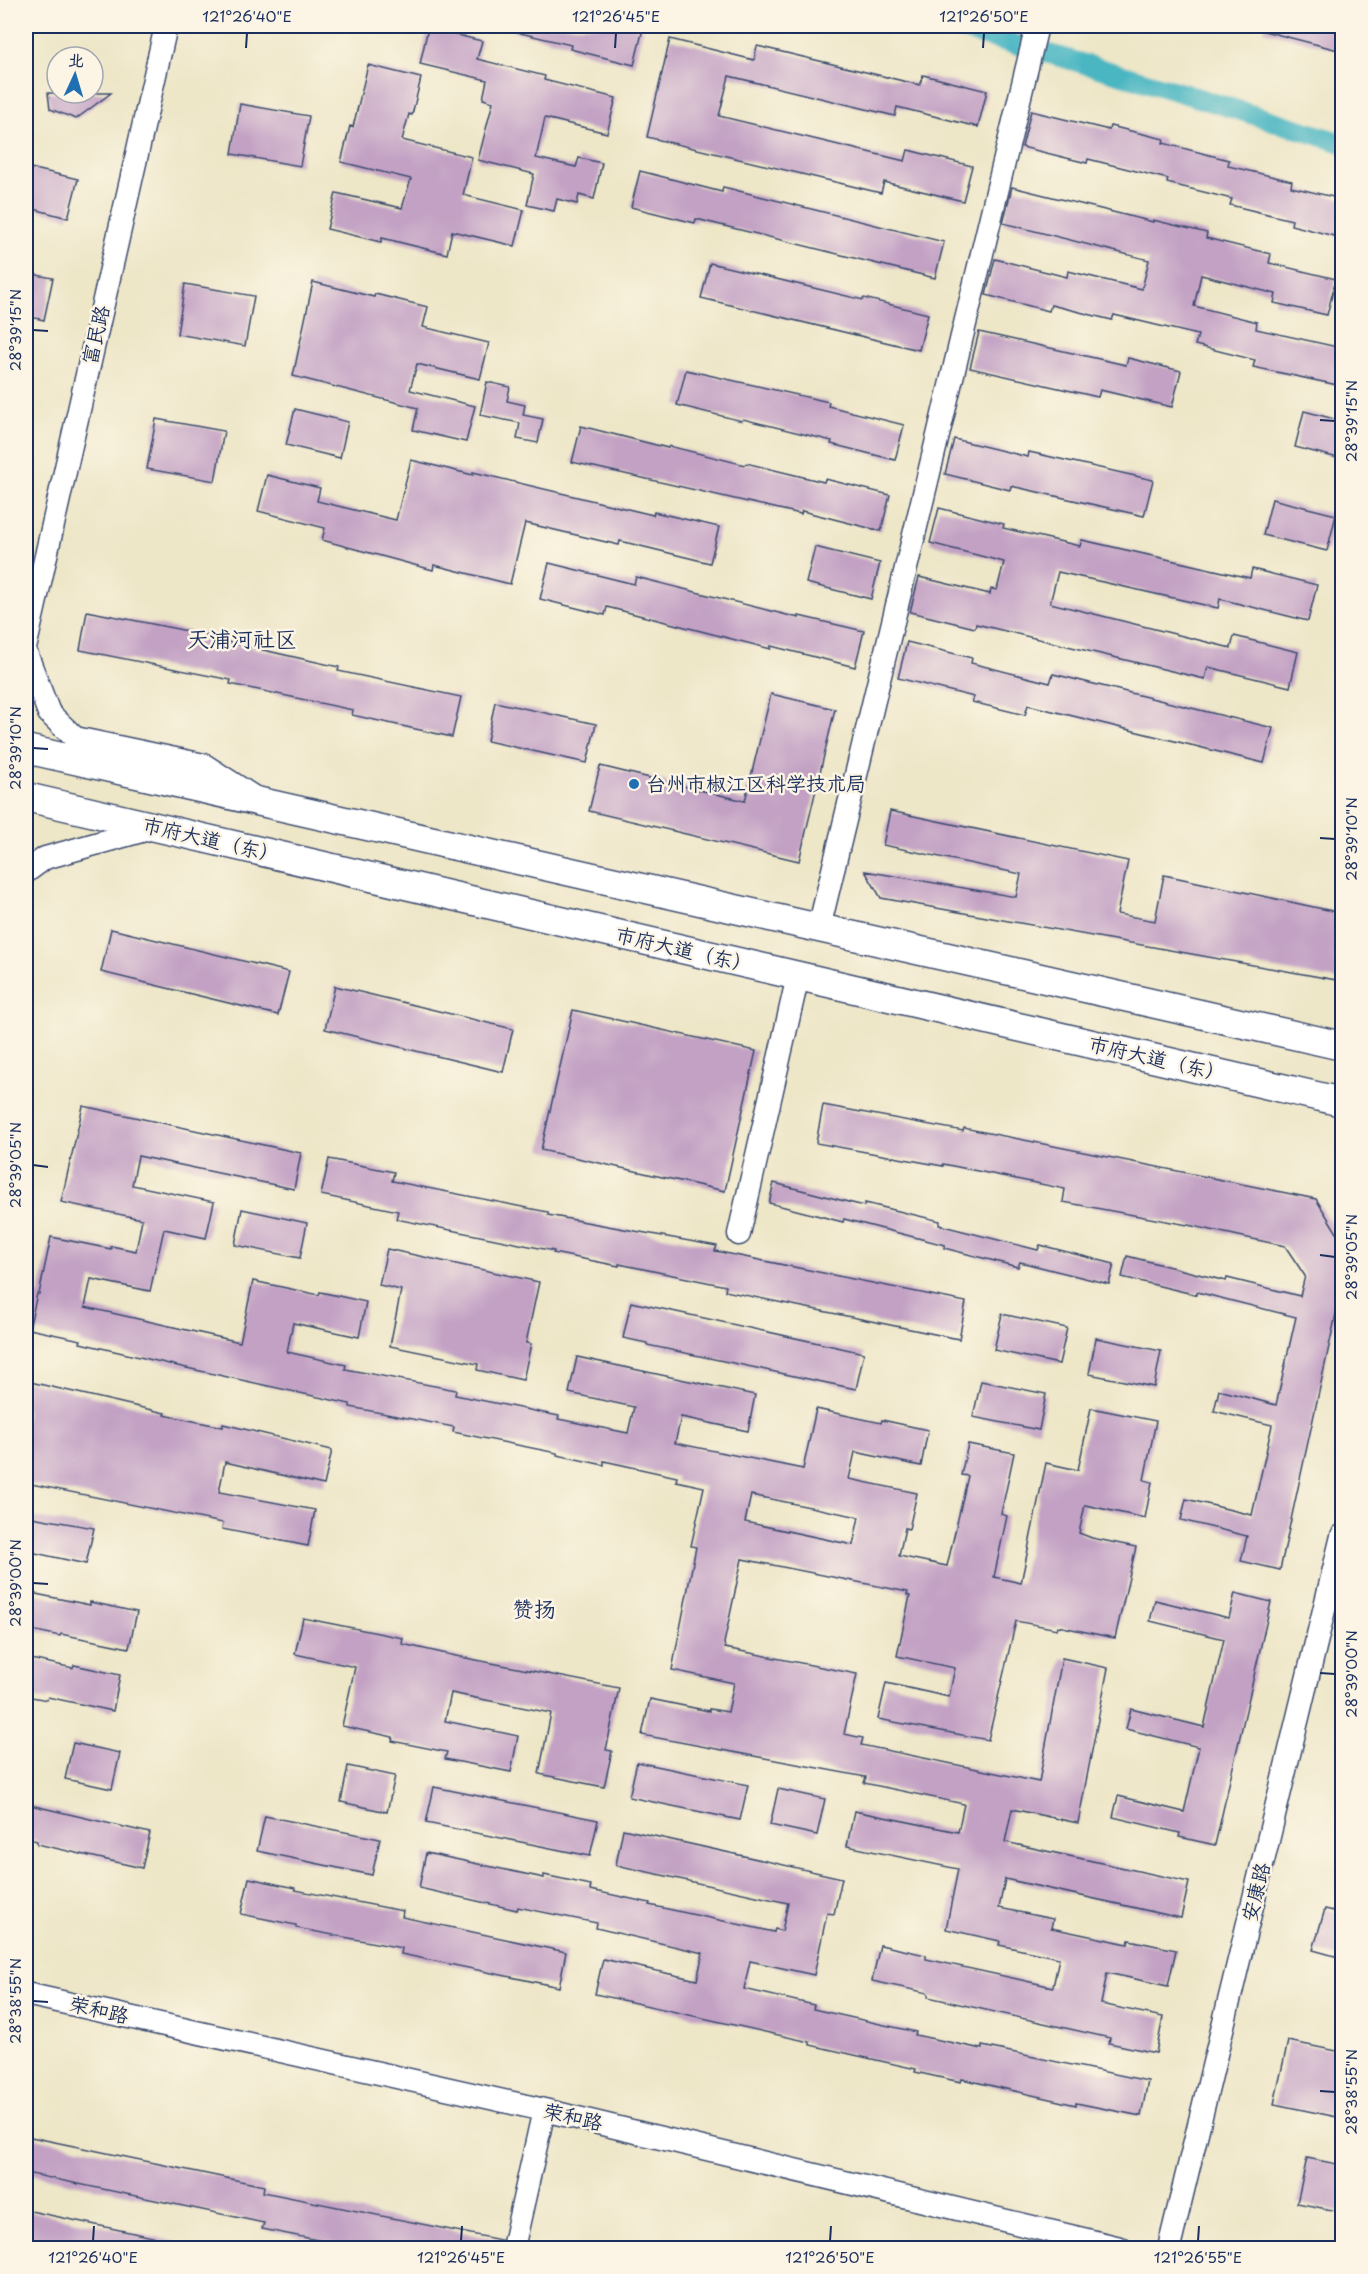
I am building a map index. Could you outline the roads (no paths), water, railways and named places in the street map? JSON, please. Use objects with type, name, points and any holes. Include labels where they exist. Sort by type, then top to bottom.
[{"type":"main road","points":[[26,749],[1342,1046]]},
{"type":"main road","name":"市府大道（东）","points":[[26,797],[1342,1102]]},
{"type":"street","name":"富民路","points":[[26,644],[33,575],[166,26]]},
{"type":"street","points":[[819,928],[1037,26]]},
{"type":"street","points":[[26,653],[50,713],[75,738],[204,765],[261,802]]},
{"type":"street","points":[[26,872],[45,858],[156,827]]},
{"type":"street","points":[[739,1234],[798,976]]},
{"type":"street","name":"安康路","points":[[1169,2248],[1342,1536]]},
{"type":"street","name":"荣和路","points":[[26,1994],[544,2110],[1120,2248]]},
{"type":"street","points":[[513,2248],[544,2110]]},
{"type":"waterway","points":[[948,26],[1146,82],[1342,143]]},
{"type":"place","name":"台州市椒江区科学技术局","points":[[634,784]]},
{"type":"district","name":"天浦河社区","points":[[242,639]]},
{"type":"district","name":"赞扬","points":[[534,1609]]}]
